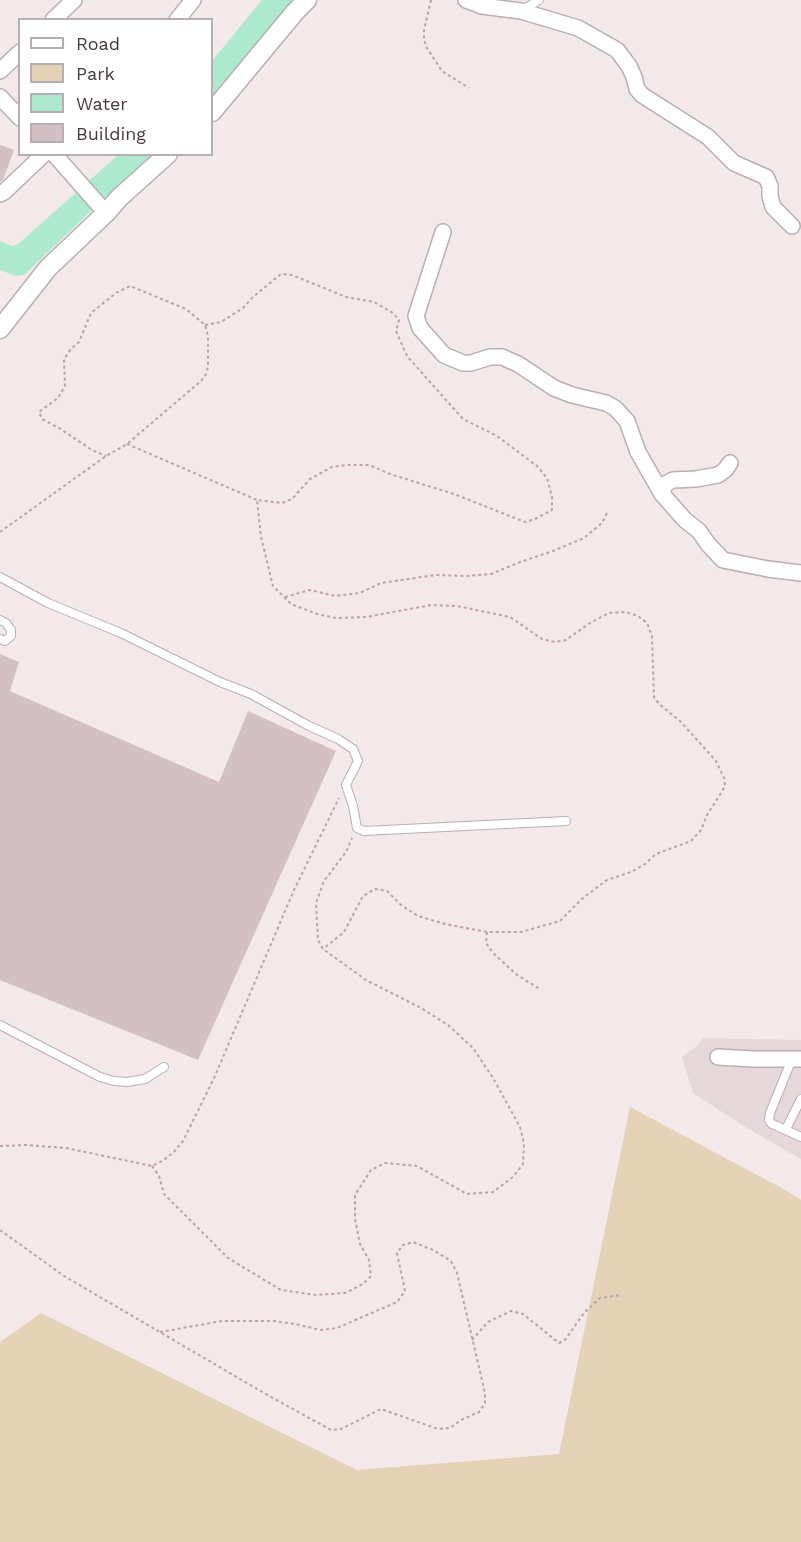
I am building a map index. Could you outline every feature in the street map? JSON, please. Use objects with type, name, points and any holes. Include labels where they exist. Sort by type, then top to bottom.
[{"type":"street","points":[[55,18],[74,0]]},
{"type":"street","points":[[179,18],[193,0]]},
{"type":"street","points":[[213,111],[307,0]]},
{"type":"street","points":[[466,0],[482,6],[521,11],[578,28],[617,50],[629,66],[642,95],[708,137],[734,163],[766,177],[770,186],[773,207],[792,226]]},
{"type":"street","points":[[0,71],[18,54]]},
{"type":"street","points":[[0,97],[18,116]]},
{"type":"street","points":[[0,194],[42,156]]},
{"type":"street","points":[[56,156],[103,210]]},
{"type":"street","points":[[0,329],[48,268],[103,210],[166,156]]},
{"type":"street","points":[[443,232],[416,316],[420,328],[444,355],[463,363],[490,357],[502,357],[518,364],[554,388],[606,403],[615,408],[627,421],[638,452],[662,494],[685,520],[699,531],[723,560],[801,573]]},
{"type":"street","points":[[662,494],[665,484],[673,480],[718,475],[730,463]]},
{"type":"street","points":[[718,1056],[797,1059]]},
{"type":"lane","points":[[521,11],[539,0]]},
{"type":"lane","points":[[0,577],[48,603],[121,633],[211,678],[251,694],[353,749],[358,761],[346,785],[357,828],[364,831],[381,831],[566,821]]},
{"type":"lane","points":[[0,620],[6,623],[11,630],[10,636],[5,641],[0,639]]},
{"type":"lane","points":[[0,1024],[100,1077],[114,1081],[127,1082],[145,1079],[164,1067]]},
{"type":"lane","points":[[797,1059],[770,1113],[769,1120],[772,1124],[801,1137]]},
{"type":"lane","points":[[786,1129],[801,1099]]},
{"type":"path","points":[[431,0],[424,30],[427,48],[442,71],[469,88]]},
{"type":"path","points":[[127,444],[256,500],[282,503],[292,499],[310,479],[332,467],[369,465],[454,494],[525,522],[552,510],[552,497],[547,478],[537,466],[497,436],[463,419],[407,356],[396,331],[399,320],[393,313],[374,302],[346,297],[292,275],[281,274],[243,308],[221,322],[205,325]]},
{"type":"path","points":[[0,532],[106,456],[127,444],[201,381],[206,374],[208,336],[205,325],[186,309],[130,286],[116,293],[91,313],[79,342],[64,359],[65,386],[58,398],[39,412],[42,419],[92,450],[106,456]]},
{"type":"path","points":[[256,500],[261,537],[273,586],[291,604],[317,614],[336,618],[366,617],[430,605],[457,606],[510,617],[542,639],[555,642],[566,640],[609,613],[626,612],[639,616],[647,623],[652,636],[654,697],[716,761],[724,778],[721,794],[707,815],[701,830],[691,841],[656,854],[631,872],[607,880],[583,898],[560,921],[521,932],[487,932],[418,916],[387,891],[375,889],[363,896],[344,932],[323,949]]},
{"type":"path","points":[[285,597],[310,590],[335,596],[360,593],[381,583],[436,574],[467,576],[491,574],[584,538],[602,523],[607,513]]},
{"type":"path","points":[[0,1146],[26,1145],[66,1149],[152,1166],[167,1157],[183,1141],[215,1076],[294,890],[346,785]]},
{"type":"path","points":[[152,1166],[159,1176],[164,1194],[228,1258],[280,1290],[316,1295],[345,1293],[363,1284],[371,1276],[369,1260],[360,1244],[355,1219],[355,1195],[371,1170],[385,1163],[417,1166],[467,1194],[493,1192],[513,1177],[523,1164],[524,1143],[520,1127],[493,1078],[473,1048],[447,1025],[421,1008],[366,980],[323,949],[318,940],[316,903],[324,881],[346,852],[357,828]]},
{"type":"path","points":[[487,932],[486,943],[493,953],[517,975],[540,989]]},
{"type":"path","points":[[0,1230],[64,1276],[264,1394],[331,1430],[341,1429],[381,1409],[438,1429],[450,1428],[479,1412],[485,1403],[457,1273],[451,1261],[413,1242],[404,1245],[397,1253],[405,1291],[397,1302],[337,1328],[321,1330],[274,1321],[222,1320],[160,1332]]},
{"type":"path","points":[[472,1340],[488,1322],[511,1311],[523,1314],[558,1343],[565,1340],[584,1313],[600,1298],[621,1295]]},
{"type":"shaded area","points":[[703,1038],[801,1040],[801,1159],[693,1093],[682,1057],[698,1045]]},
{"type":"green space","points":[[630,1107],[801,1200],[801,1542],[0,1542],[0,1342],[41,1313],[357,1470],[559,1454]]},
{"type":"water","points":[[262,0],[292,0],[213,97],[213,60]]},
{"type":"water","points":[[117,156],[155,156],[93,209],[24,275],[16,276],[0,270],[0,241],[12,246],[17,245]]},
{"type":"building","points":[[0,145],[14,150],[3,180],[0,182]]},
{"type":"building","points":[[0,654],[19,662],[10,691],[219,782],[248,711],[336,751],[198,1060],[0,980]]}]
